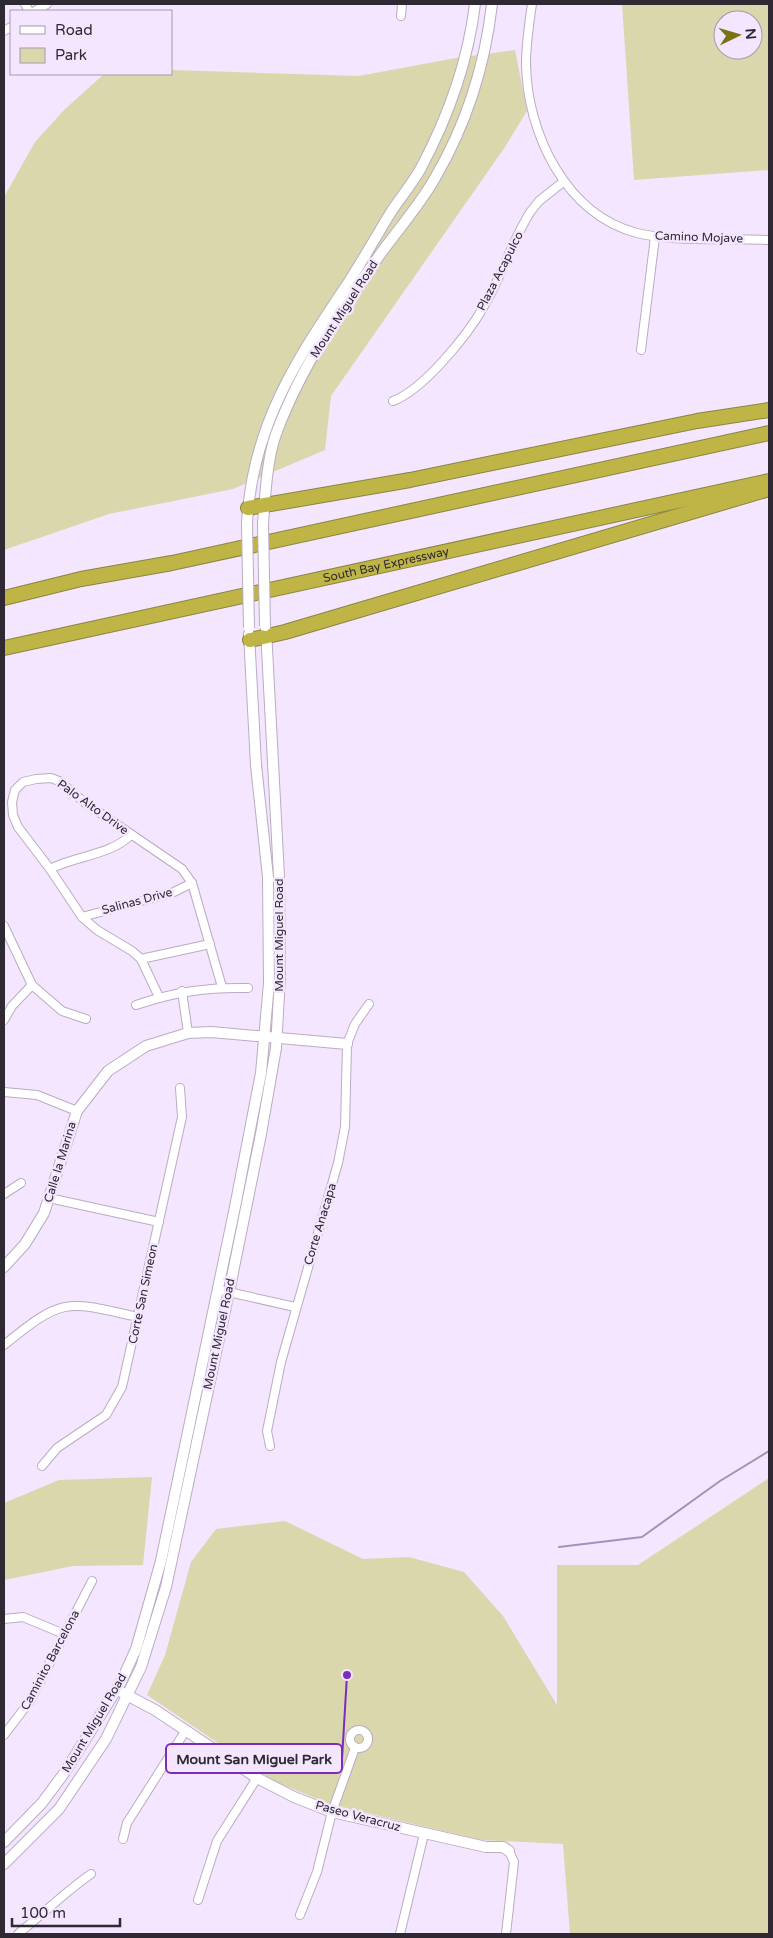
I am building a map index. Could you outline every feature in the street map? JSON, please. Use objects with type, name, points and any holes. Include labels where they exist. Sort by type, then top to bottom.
[{"type":"highway","points":[[248,508],[439,474],[697,421],[769,410]]},
{"type":"highway","points":[[4,598],[82,579],[181,561],[769,433]]},
{"type":"highway","name":"South Bay Expressway","points":[[4,648],[769,480]]},
{"type":"highway","points":[[249,634],[266,631],[769,490]]},
{"type":"street","points":[[401,16],[402,4]]},
{"type":"street","name":"Mount Miguel Road","points":[[4,1842],[42,1803],[59,1780],[93,1730],[114,1691],[121,1682],[136,1649],[150,1602],[250,1133],[264,1036],[269,983],[268,877],[256,765],[249,634],[247,524],[248,508],[263,438],[285,384],[304,348],[420,170],[442,125],[461,74],[472,27],[475,4]]},
{"type":"street","name":"Mount Miguel Road","points":[[4,1864],[59,1809],[106,1739],[141,1667],[166,1587],[261,1134],[276,1037],[280,977],[279,876],[266,631],[263,524],[264,505],[275,436],[300,380],[324,335],[435,179],[456,136],[477,81],[492,4]]},
{"type":"street","name":"Camino Mojave","points":[[532,4],[526,64],[529,91],[540,130],[563,182],[578,200],[605,220],[635,233],[655,237],[769,240]]},
{"type":"street","name":"Plaza Acapulco","points":[[393,401],[417,388],[451,351],[484,307],[531,211],[539,201],[563,182]]},
{"type":"street","points":[[641,350],[655,237]]},
{"type":"street","name":"Palo Alto Drive","points":[[160,997],[141,959],[132,951],[97,930],[82,917],[50,869],[18,827],[8,802],[15,790],[23,782],[51,778],[60,781],[84,802],[172,860],[192,883],[222,987]]},
{"type":"street","points":[[50,869],[62,863],[116,848],[132,835]]},
{"type":"street","name":"Salinas Drive","points":[[82,917],[174,892],[192,883]]},
{"type":"street","points":[[4,926],[32,986],[62,1011],[86,1019]]},
{"type":"street","points":[[141,959],[210,944]]},
{"type":"street","points":[[4,1020],[12,1006],[32,986]]},
{"type":"street","points":[[136,1005],[182,991],[222,987],[248,988]]},
{"type":"street","points":[[182,991],[188,1033]]},
{"type":"street","name":"Corte Anacapa","points":[[270,1446],[266,1431],[280,1362],[340,1155],[346,1127],[348,1044],[355,1024],[369,1004]]},
{"type":"street","name":"Calle la Marina","points":[[4,1267],[17,1255],[33,1233],[44,1213],[77,1111],[108,1071],[146,1046],[188,1033],[264,1036],[348,1044]]},
{"type":"street","name":"Corte San Simeon","points":[[42,1466],[57,1448],[106,1415],[122,1387],[182,1117],[180,1088]]},
{"type":"street","points":[[4,1092],[37,1094],[77,1111]]},
{"type":"street","points":[[4,1194],[21,1183]]},
{"type":"street","points":[[48,1198],[159,1222]]},
{"type":"street","points":[[217,1290],[295,1307]]},
{"type":"street","points":[[4,1343],[43,1315],[64,1306],[88,1306],[137,1316]]},
{"type":"street","name":"Caminito Barcelona","points":[[4,1735],[30,1701],[92,1581]]},
{"type":"street","points":[[4,1619],[23,1617],[64,1634]]},
{"type":"street","name":"Paseo Veracruz","points":[[114,1691],[128,1695],[186,1730],[257,1778],[294,1798],[332,1812],[486,1847],[503,1847],[509,1851]]},
{"type":"street","points":[[123,1839],[127,1823],[186,1730]]},
{"type":"street","points":[[300,1915],[317,1872],[332,1812],[356,1748]]},
{"type":"street","points":[[198,1900],[217,1841],[257,1778]]},
{"type":"street","points":[[400,1934],[424,1834]]},
{"type":"street","points":[[506,1934],[514,1862],[509,1851]]},
{"type":"street","points":[[18,1934],[55,1905],[67,1890],[91,1874]]},
{"type":"green space","points":[[622,4],[769,4],[769,170],[634,180]]},
{"type":"green space","points":[[515,50],[527,111],[505,147],[331,396],[325,450],[233,489],[109,514],[4,550],[4,197],[35,142],[65,109],[103,75],[172,75],[172,70],[359,76],[456,58]]},
{"type":"green space","points":[[152,1477],[143,1565],[73,1566],[4,1580],[4,1503],[59,1480]]},
{"type":"green space","points":[[769,1478],[769,1934],[570,1934],[563,1844],[481,1840],[329,1804],[274,1781],[147,1695],[165,1655],[191,1562],[216,1529],[285,1521],[363,1559],[409,1557],[464,1572],[503,1616],[557,1705],[557,1565],[638,1565]]},
{"type":"waterway","points":[[559,1547],[642,1537],[720,1481],[769,1451]]},
{"type":"place","name":"Mount San Miguel Park","points":[[347,1675]]}]
